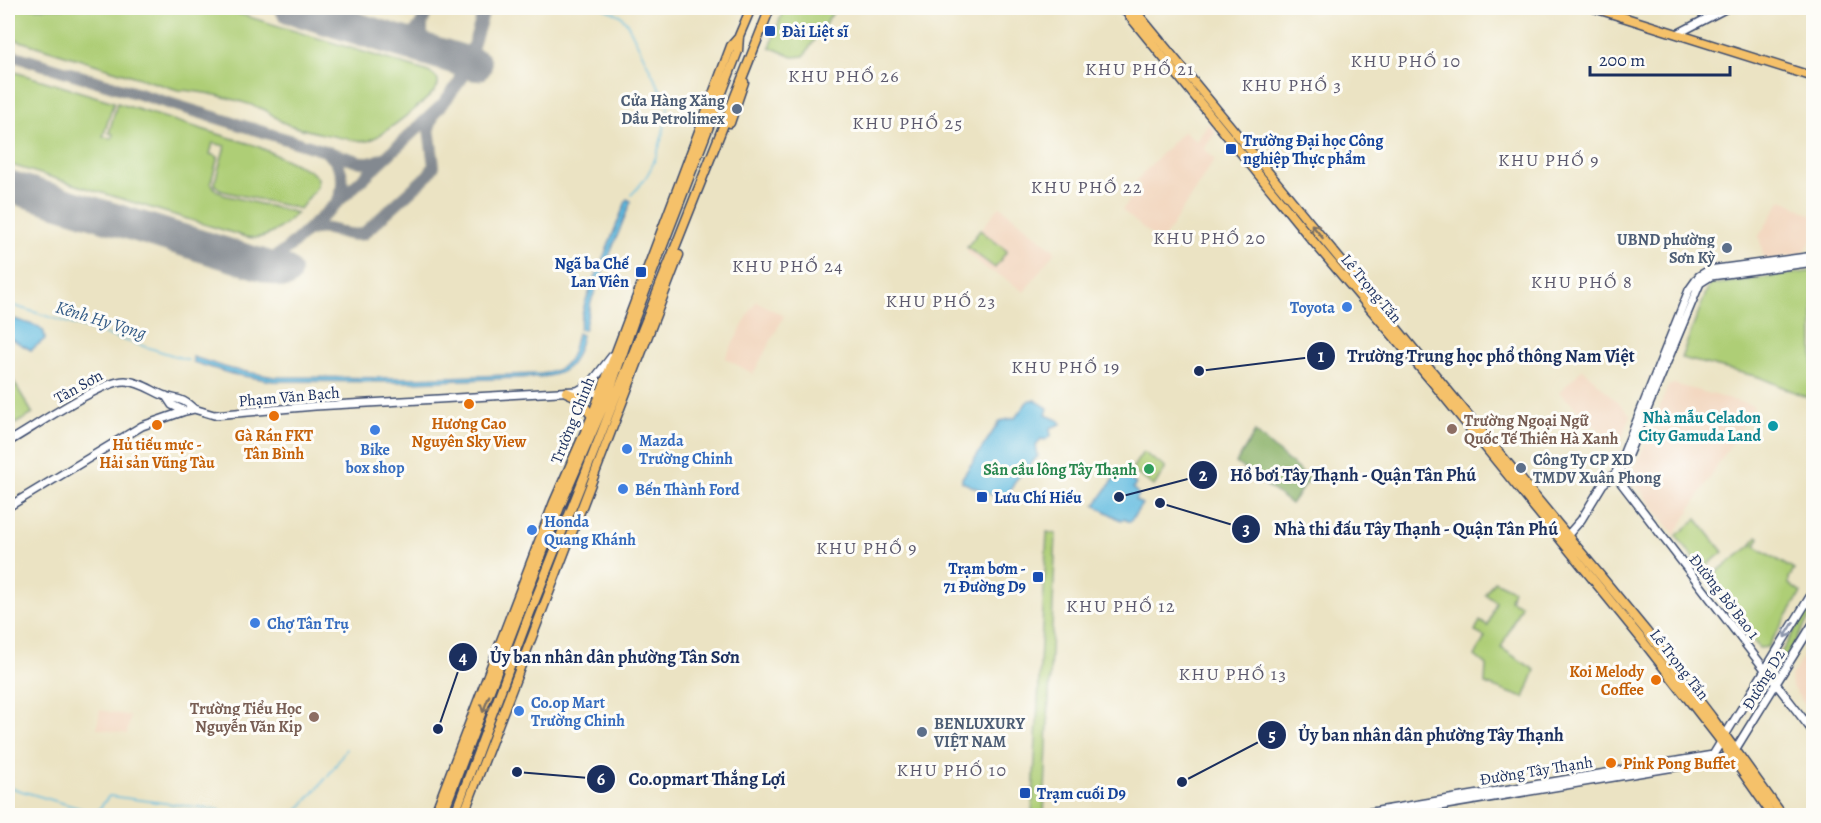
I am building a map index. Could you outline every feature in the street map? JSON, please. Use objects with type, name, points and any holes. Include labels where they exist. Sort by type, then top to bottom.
[{"type":"main road","name":"Trường Chinh","points":[[612,397],[615,351],[731,46],[739,36],[751,8]]},
{"type":"main road","name":"Trường Chinh","points":[[463,816],[473,778],[612,397],[741,93],[745,69],[770,8]]},
{"type":"main road","name":"Lê Trọng Tấn","points":[[1123,8],[1307,234],[1653,640],[1724,740],[1773,816]]},
{"type":"main road","name":"Lê Trọng Tấn","points":[[1133,8],[1565,538]]},
{"type":"main road","points":[[1593,8],[1814,77]]},
{"type":"main road","name":"Trường Chinh","points":[[434,816],[455,770],[554,502],[594,419],[612,397],[635,318],[738,51],[739,36]]},
{"type":"main road","points":[[693,147],[704,140]]},
{"type":"main road","points":[[566,392],[579,398],[594,419]]},
{"type":"main road","name":"Lê Trọng Tấn","points":[[1732,752],[1783,816]]},
{"type":"main road","name":"Trường Chinh","points":[[442,816],[455,770]]},
{"type":"main road","points":[[455,770],[473,778]]},
{"type":"main road","name":"Trường Chinh","points":[[454,816],[473,778]]},
{"type":"street","points":[[1677,34],[1727,8]]},
{"type":"street","points":[[1565,538],[1581,520],[1603,483],[1623,467],[1688,301],[1703,276],[1709,270],[1814,256]]},
{"type":"street","points":[[1703,276],[1814,262]]},
{"type":"street","points":[[576,391],[591,383],[615,351]]},
{"type":"street","name":"Tân Sơn","points":[[8,442],[114,381],[137,383],[166,396],[172,405],[189,410]]},
{"type":"street","name":"Phạm Văn Bạch","points":[[8,507],[146,423],[189,410],[214,416],[315,406],[576,391],[612,397]]},
{"type":"street","name":"Đường Bờ Bao 1","points":[[1615,475],[1814,733]]},
{"type":"street","name":"Đường D2","points":[[1724,740],[1814,590]]},
{"type":"street","name":"Đường D2","points":[[1732,752],[1814,622]]},
{"type":"street","name":"Đường Tây Thạnh","points":[[1348,816],[1713,755],[1724,740]]},
{"type":"street","name":"Đường Tây Thạnh","points":[[1380,816],[1717,760],[1732,752]]},
{"type":"shaded area","points":[[1208,124],[1216,132],[1204,149],[1215,159],[1161,243],[1122,210],[1141,186],[1136,181],[1184,131],[1196,141]]},
{"type":"shaded area","points":[[1782,199],[1813,216],[1813,238],[1803,254],[1764,260],[1759,236]]},
{"type":"shaded area","points":[[1000,206],[1055,251],[1024,292],[988,270],[967,252],[967,247]]},
{"type":"shaded area","points":[[756,301],[784,316],[753,374],[725,358]]},
{"type":"shaded area","points":[[1583,369],[1631,415],[1618,448],[1559,392]]},
{"type":"shaded area","points":[[1674,384],[1754,406],[1675,535],[1631,478],[1668,386]]},
{"type":"shaded area","points":[[1813,640],[1813,716],[1792,687],[1791,677]]},
{"type":"shaded area","points":[[100,710],[130,716],[127,734],[97,728]]},
{"type":"green space","points":[[8,8],[220,8],[425,71],[435,76],[438,85],[417,107],[373,139],[367,141],[349,139],[289,125],[263,109],[242,102],[210,94],[178,90],[10,38],[8,37]]},
{"type":"green space","points":[[784,8],[836,8],[804,56],[793,57],[770,47]]},
{"type":"green space","points":[[8,70],[114,102],[103,137],[112,138],[113,134],[109,133],[117,103],[257,146],[310,171],[318,178],[317,187],[300,209],[222,191],[215,185],[215,181],[225,146],[213,143],[210,154],[218,157],[211,182],[215,189],[224,195],[297,213],[274,232],[254,238],[8,164]]},
{"type":"green space","points":[[980,230],[1007,251],[995,268],[967,247]]},
{"type":"green space","points":[[1813,271],[1813,400],[1759,377],[1681,358],[1709,285]]},
{"type":"green space","points":[[11,377],[33,414],[8,428],[8,379]]},
{"type":"green space","points":[[1255,432],[1309,479],[1291,504],[1236,463]]},
{"type":"green space","name":"Sân cầu lông Tây Thạnh","points":[[1143,452],[1166,468],[1154,486],[1131,470]]},
{"type":"green space","points":[[1697,519],[1723,552],[1703,569],[1676,536]]},
{"type":"green space","points":[[1047,532],[1056,534],[1044,815],[1032,815]]},
{"type":"green space","points":[[1757,536],[1760,538],[1755,546],[1794,570],[1789,578],[1789,584],[1801,593],[1768,647],[1759,648],[1707,579],[1751,546]]},
{"type":"green space","points":[[1494,581],[1513,590],[1510,600],[1521,605],[1501,648],[1535,670],[1524,698],[1485,684],[1486,665],[1475,656],[1485,637],[1475,632],[1480,621],[1488,626],[1496,602],[1485,594]]},
{"type":"green space","points":[[1813,600],[1813,612],[1782,663],[1779,664],[1777,659]]},
{"type":"water","points":[[627,199],[631,201],[591,301],[584,330],[579,329],[585,303]]},
{"type":"water","points":[[8,317],[39,327],[44,332],[45,339],[31,350],[8,337]]},
{"type":"water","points":[[577,333],[582,335],[570,365],[558,373],[540,377],[411,382],[273,381],[232,374],[193,362],[193,357],[230,369],[274,377],[413,378],[541,374],[558,370],[568,361]]},
{"type":"water","points":[[1030,400],[1035,400],[1048,408],[1046,415],[1060,421],[1061,424],[1050,428],[1051,436],[1045,440],[1041,439],[1036,446],[1038,456],[1015,481],[1011,490],[1006,495],[992,495],[962,482],[962,478],[1000,421],[1015,418]]},
{"type":"water","points":[[1119,472],[1136,484],[1133,488],[1139,495],[1135,500],[1142,504],[1130,522],[1124,519],[1122,521],[1095,505]]},
{"type":"waterway","points":[[603,8],[620,15],[627,23],[668,105],[663,133],[655,158],[648,174],[631,195]]},
{"type":"waterway","name":"Kênh Hy Vọng","points":[[8,304],[188,360]]},
{"type":"waterway","points":[[293,816],[328,775],[346,749]]},
{"type":"waterway","points":[[8,787],[96,813],[109,796],[220,810],[222,816]]},
{"type":"taxiway","points":[[397,40],[418,29],[428,8]]},
{"type":"taxiway","points":[[252,262],[273,258],[285,251],[442,105],[463,77],[485,8]]},
{"type":"taxiway","points":[[422,26],[422,39],[426,49]]},
{"type":"taxiway","points":[[8,54],[361,162],[374,162],[386,157]]},
{"type":"taxiway","points":[[448,56],[458,66],[460,80]]},
{"type":"taxiway","points":[[307,231],[330,229],[349,234],[363,234],[428,175],[434,166],[429,128],[434,114]]},
{"type":"taxiway","points":[[328,154],[337,163],[342,175],[342,187],[338,200]]},
{"type":"runway","points":[[291,8],[476,65]]},
{"type":"runway","points":[[8,186],[285,272]]},
{"type":"place","name":"Đài Liệt sĩ","points":[[770,31]]},
{"type":"place","name":"Cửa Hàng Xăng Dầu Petrolimex","points":[[737,109]]},
{"type":"place","name":"Trường Đại học Công nghiệp Thực phẩm","points":[[1231,149]]},
{"type":"place","name":"UBND phường Sơn Kỳ","points":[[1727,248]]},
{"type":"place","name":"Ngã ba Chế Lan Viên","points":[[641,272]]},
{"type":"place","name":"Toyota","points":[[1347,307]]},
{"type":"place","name":"Trường Trung học phổ thông Nam Việt","points":[[1199,371]]},
{"type":"place","name":"Hương Cao Nguyên Sky View","points":[[469,404]]},
{"type":"place","name":"Gà Rán FKT Tân Bình","points":[[274,416]]},
{"type":"place","name":"Hủ tiếu mực - Hải sản Vũng Tàu","points":[[157,425]]},
{"type":"place","name":"Nhà mẫu Celadon City Gamuda Land","points":[[1773,426]]},
{"type":"place","name":"Trường Ngoại Ngữ Quốc Tế Thiên Hà Xanh","points":[[1452,429]]},
{"type":"place","name":"Bike box shop","points":[[375,430]]},
{"type":"place","name":"Mazda Trường Chinh","points":[[627,449]]},
{"type":"place","name":"Công Ty CP XD TMDV Xuân Phong","points":[[1521,468]]},
{"type":"place","name":"Sân cầu lông Tây Thạnh","points":[[1149,469]]},
{"type":"place","name":"Bến Thành Ford","points":[[623,489]]},
{"type":"place","name":"Lưu Chí Hiếu","points":[[982,497]]},
{"type":"place","name":"Hồ bơi Tây Thạnh - Quận Tân Phú","points":[[1119,497]]},
{"type":"place","name":"Nhà thi đấu Tây Thạnh - Quận Tân Phú","points":[[1160,503]]},
{"type":"place","name":"Honda Quang Khánh","points":[[532,530]]},
{"type":"place","name":"Trạm bơm - 71 Đường D9","points":[[1038,577]]},
{"type":"place","name":"Chợ Tân Trụ","points":[[255,623]]},
{"type":"place","name":"Koi Melody Coffee","points":[[1656,680]]},
{"type":"place","name":"Co.op Mart Trường Chinh","points":[[519,711]]},
{"type":"place","name":"Trường Tiểu Học Nguyễn Văn Kip","points":[[314,717]]},
{"type":"place","name":"Ủy ban nhân dân phường Tân Sơn","points":[[438,729]]},
{"type":"place","name":"BENLUXURY VIỆT NAM","points":[[922,732]]},
{"type":"place","name":"Pink Pong Buffet","points":[[1611,763]]},
{"type":"place","name":"Co.opmart Thắng Lợi","points":[[517,772]]},
{"type":"place","name":"Ủy ban nhân dân phường Tây Thạnh","points":[[1182,782]]},
{"type":"place","name":"Trạm cuối D9","points":[[1025,793]]},
{"type":"district","name":"KHU PHỐ 10","points":[[1406,61]]},
{"type":"district","name":"KHU PHỐ 21","points":[[1140,69]]},
{"type":"district","name":"KHU PHỐ 26","points":[[844,76]]},
{"type":"district","name":"KHU PHỐ 3","points":[[1292,85]]},
{"type":"district","name":"KHU PHỐ 25","points":[[908,123]]},
{"type":"district","name":"KHU PHỐ 9","points":[[1549,160]]},
{"type":"district","name":"KHU PHỐ 22","points":[[1087,187]]},
{"type":"district","name":"KHU PHỐ 20","points":[[1210,238]]},
{"type":"district","name":"KHU PHỐ 24","points":[[788,266]]},
{"type":"district","name":"KHU PHỐ 8","points":[[1582,282]]},
{"type":"district","name":"KHU PHỐ 23","points":[[941,301]]},
{"type":"district","name":"KHU PHỐ 19","points":[[1066,367]]},
{"type":"district","name":"KHU PHỐ 9","points":[[867,548]]},
{"type":"district","name":"KHU PHỐ 12","points":[[1121,606]]},
{"type":"district","name":"KHU PHỐ 13","points":[[1233,674]]},
{"type":"district","name":"KHU PHỐ 10","points":[[952,770]]}]
